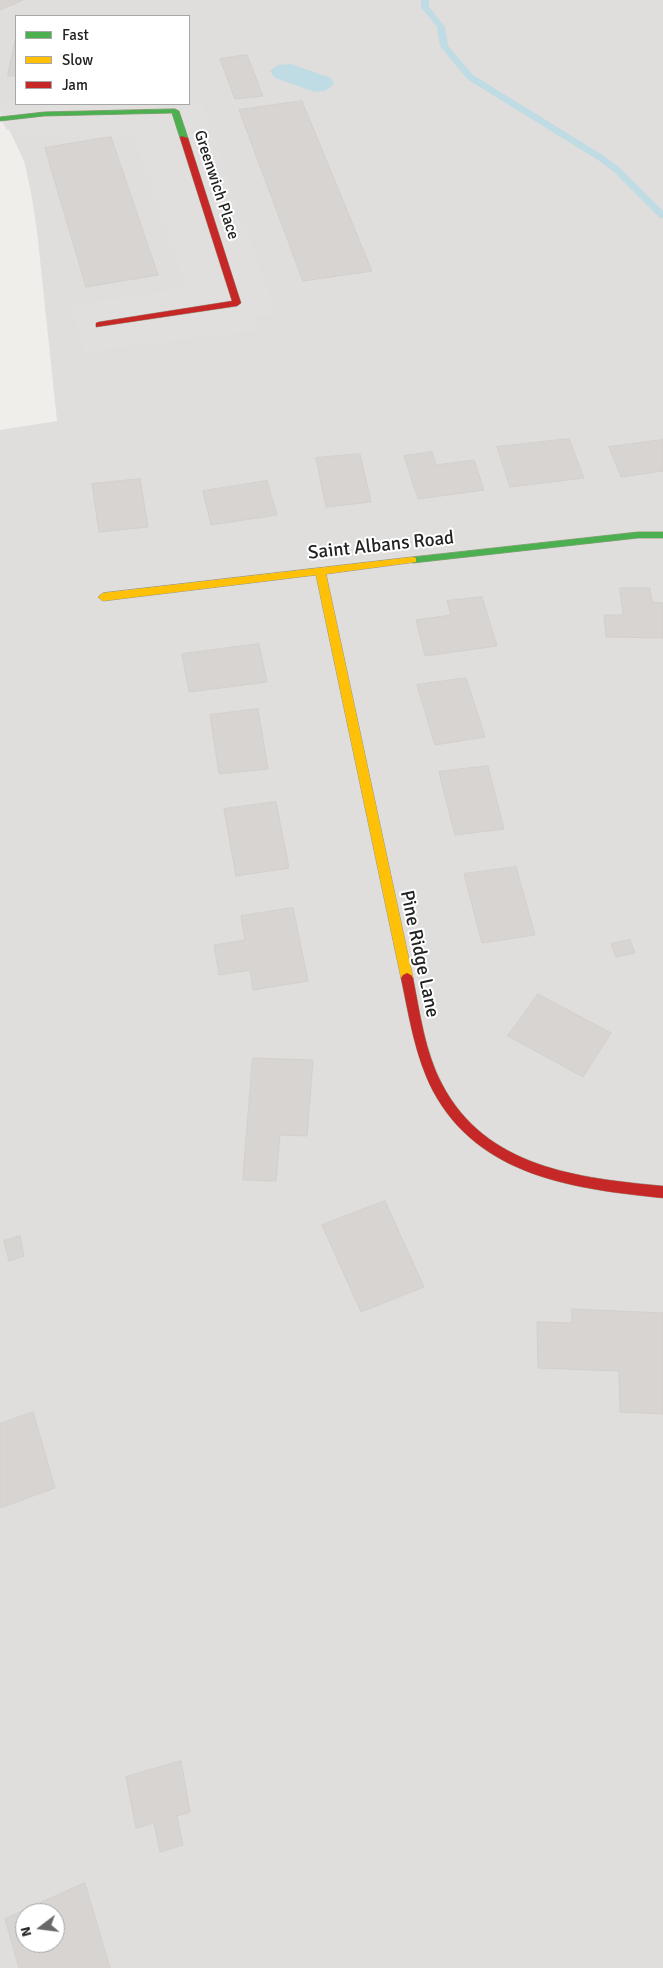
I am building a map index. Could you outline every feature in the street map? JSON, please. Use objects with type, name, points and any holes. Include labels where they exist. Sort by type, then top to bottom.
[{"type":"street","name":"Greenwich Place","points":[[0,119],[44,114],[174,111],[237,303],[99,325]]},
{"type":"street","name":"Saint Albans Road","points":[[103,597],[320,570],[638,535],[663,535]]},
{"type":"street","name":"Pine Ridge Lane","points":[[320,570],[418,1035],[429,1068],[445,1101],[466,1127],[494,1149],[527,1167],[572,1181],[663,1192]]},
{"type":"shaded area","points":[[0,0],[663,0],[663,1968],[0,1968],[0,430],[57,421],[37,231],[24,161],[0,110]]},
{"type":"shaded area","points":[[15,100],[15,105],[180,106],[202,104],[276,313],[253,317],[258,330],[84,352],[71,305],[186,288],[134,137],[38,137],[20,139],[18,130],[7,130],[1,119],[0,102]]},
{"type":"water","points":[[291,64],[331,78],[334,84],[325,91],[315,92],[275,78],[270,71],[278,65]]},
{"type":"building","points":[[0,0],[23,0],[0,10]]},
{"type":"building","points":[[15,40],[15,76],[8,76]]},
{"type":"building","points":[[247,55],[263,96],[235,99],[220,59]]},
{"type":"building","points":[[302,101],[372,271],[303,281],[239,110]]},
{"type":"building","points":[[111,137],[158,275],[86,287],[45,148]]},
{"type":"building","points":[[569,439],[584,478],[510,487],[497,447]]},
{"type":"building","points":[[663,440],[663,471],[621,477],[609,447]]},
{"type":"building","points":[[432,452],[436,465],[474,460],[484,490],[418,499],[404,456]]},
{"type":"building","points":[[360,454],[371,502],[326,507],[316,458]]},
{"type":"building","points":[[140,479],[148,527],[99,532],[92,484]]},
{"type":"building","points":[[267,481],[277,515],[211,525],[203,491]]},
{"type":"building","points":[[620,588],[650,588],[652,602],[663,603],[663,638],[606,637],[604,615],[623,615]]},
{"type":"building","points":[[482,597],[497,646],[425,656],[416,620],[451,615],[447,601]]},
{"type":"building","points":[[259,644],[267,682],[189,692],[182,654]]},
{"type":"building","points":[[466,678],[485,737],[435,745],[417,685]]},
{"type":"building","points":[[258,709],[268,769],[219,774],[210,715]]},
{"type":"building","points":[[488,766],[504,829],[455,835],[439,772]]},
{"type":"building","points":[[276,802],[289,868],[236,876],[224,809]]},
{"type":"building","points":[[516,867],[535,935],[482,943],[464,874]]},
{"type":"building","points":[[293,908],[308,981],[253,990],[250,970],[219,975],[214,945],[245,940],[241,916]]},
{"type":"building","points":[[630,940],[635,953],[616,957],[611,944]]},
{"type":"building","points":[[538,994],[611,1033],[583,1077],[508,1036]]},
{"type":"building","points":[[253,1058],[313,1060],[307,1136],[280,1135],[276,1181],[243,1180]]},
{"type":"building","points":[[385,1201],[424,1287],[361,1312],[322,1225]]},
{"type":"building","points":[[20,1236],[24,1256],[9,1261],[4,1241]]},
{"type":"building","points":[[572,1309],[663,1313],[663,1414],[620,1412],[619,1371],[538,1368],[537,1322],[572,1323]]},
{"type":"building","points":[[33,1412],[55,1488],[0,1508],[0,1424]]},
{"type":"building","points":[[181,1761],[190,1812],[177,1816],[183,1845],[160,1852],[154,1823],[136,1828],[126,1777]]},
{"type":"building","points":[[85,1883],[110,1968],[19,1968],[5,1919],[15,1914],[15,1953],[65,1953],[65,1903],[41,1903]]},
{"type":"waterway","points":[[425,0],[425,7],[441,27],[444,46],[470,77],[601,158],[617,170],[663,216]]},
{"type":"traffic: fast","points":[[0,119],[44,114],[175,111],[184,138]]},
{"type":"traffic: fast","points":[[413,560],[638,535],[663,535]]},
{"type":"traffic: slow","points":[[103,597],[413,560]]},
{"type":"traffic: slow","points":[[320,570],[407,978]]},
{"type":"traffic: jam","points":[[99,325],[237,303],[184,138]]},
{"type":"traffic: jam","points":[[407,978],[423,1048],[432,1075],[457,1117],[479,1139],[506,1157],[535,1169],[566,1178],[631,1189],[663,1192]]}]
